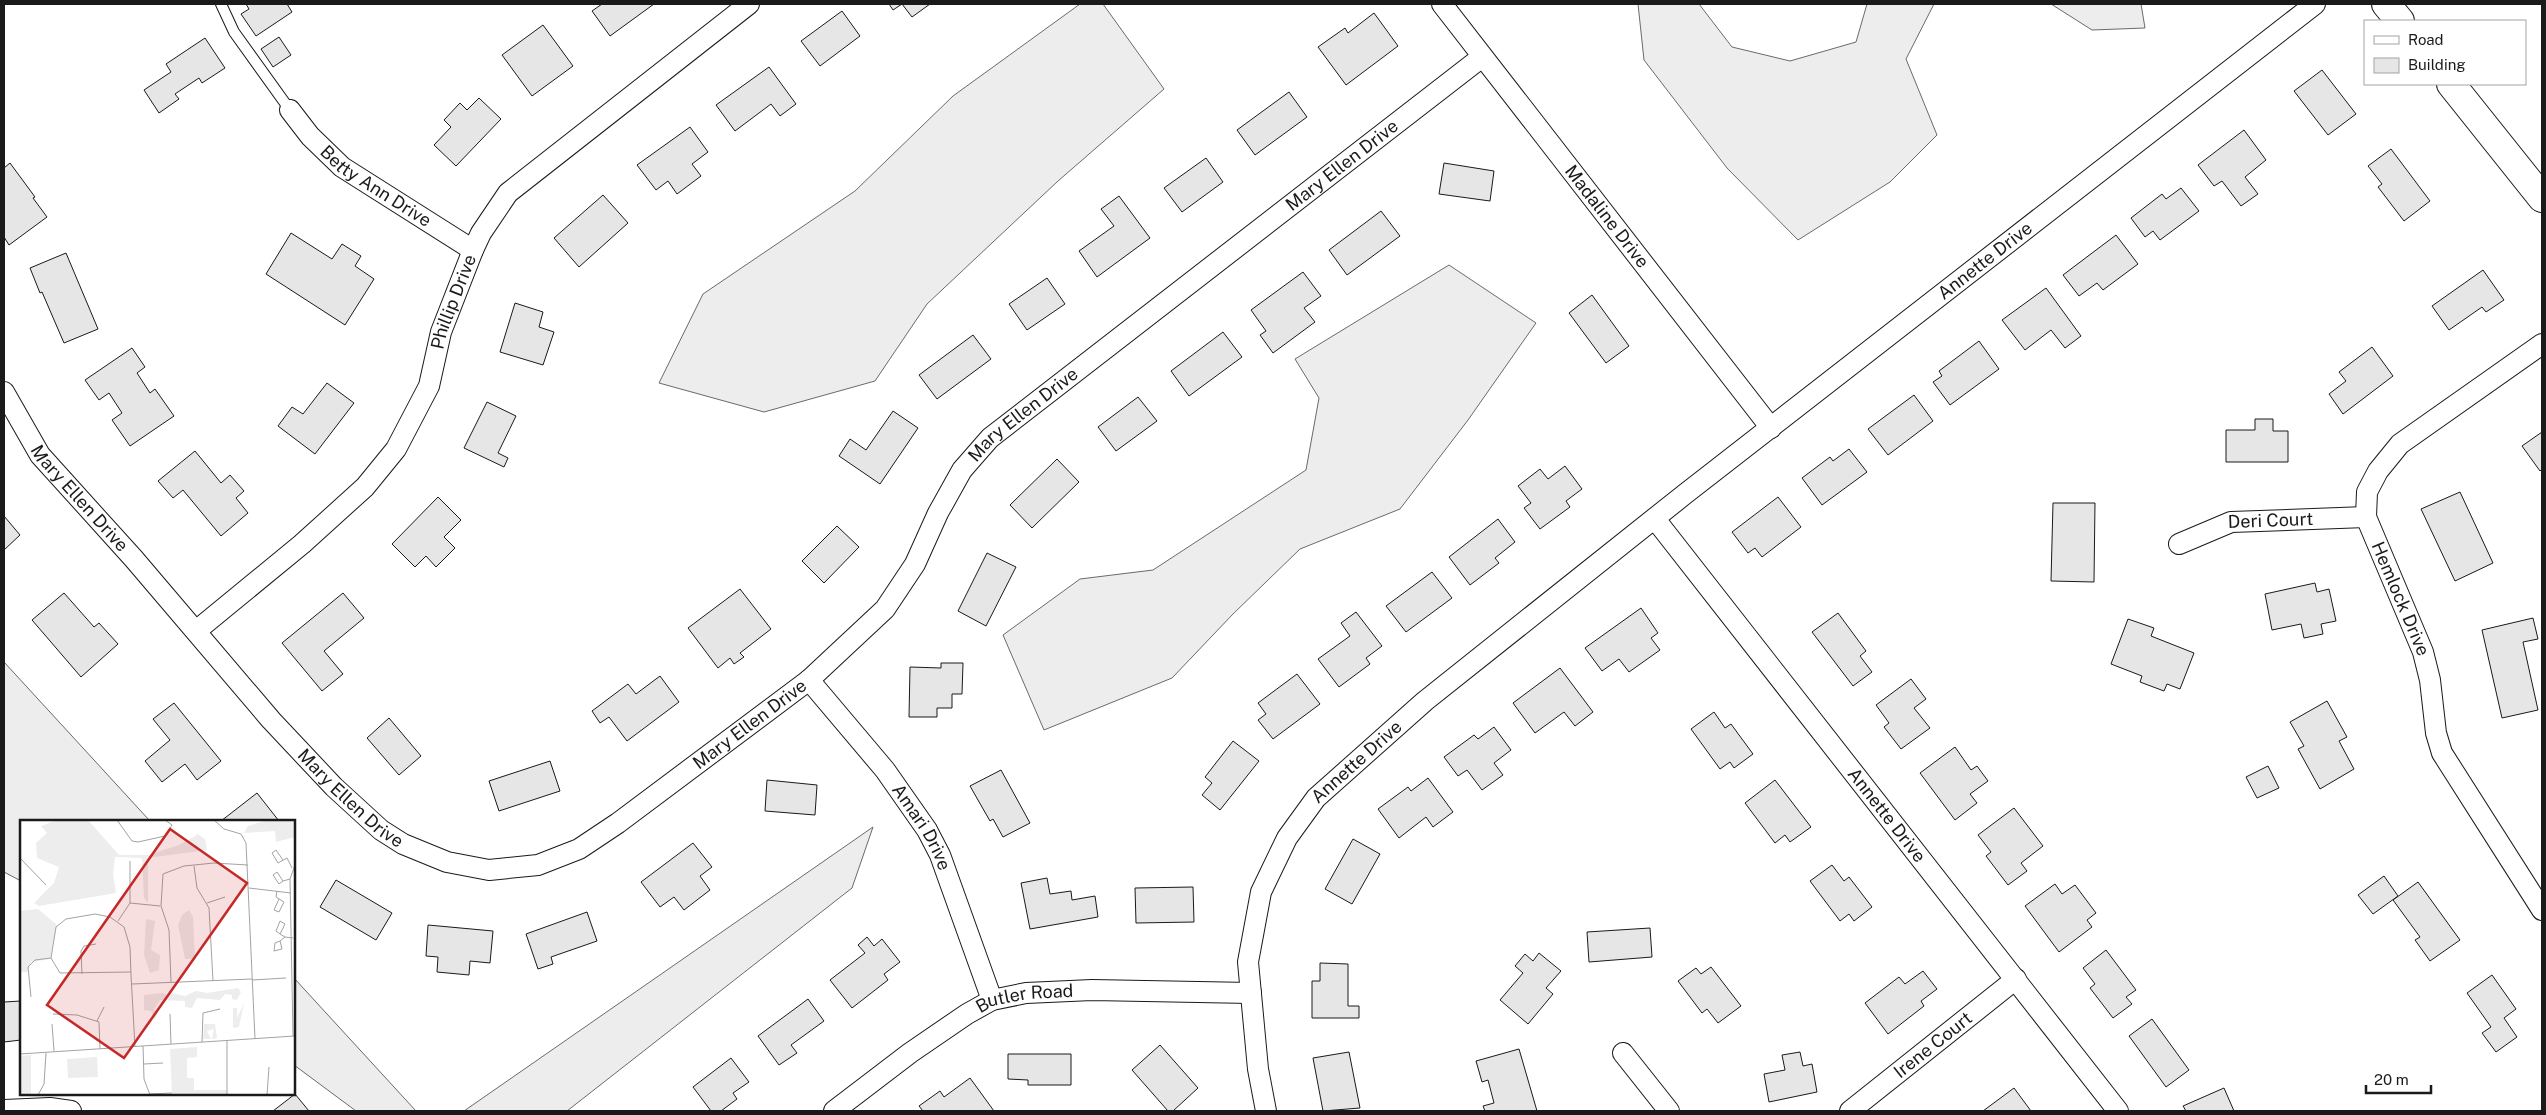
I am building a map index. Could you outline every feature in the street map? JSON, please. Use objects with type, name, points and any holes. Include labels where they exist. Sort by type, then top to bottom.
[{"type":"main road","points":[[2386,4],[2399,20]]},
{"type":"main road","points":[[2451,85],[2542,198]]},
{"type":"street","name":"Phillip Drive","points":[[196,631],[302,544],[365,487],[396,449],[428,386],[440,332],[480,233],[508,193],[749,4]]},
{"type":"street","name":"Madaline Drive","points":[[1442,4],[1771,428]]},
{"type":"street","name":"Annette Drive","points":[[1266,1111],[1258,1069],[1248,962],[1261,892],[1287,838],[1316,798],[1425,701],[1771,428],[2315,4]]},
{"type":"street","name":"Mary Ellen Drive","points":[[4,392],[40,455],[196,631],[271,720],[334,787],[381,830],[403,844],[447,862],[489,870],[538,865],[579,849],[626,817],[809,680],[842,647],[885,609],[915,564],[938,513],[962,470],[990,438],[1482,57]]},
{"type":"street","name":"Betty Ann Drive","points":[[290,110],[310,136],[342,167],[473,250]]},
{"type":"street","name":"Hemlock Drive","points":[[2542,344],[2400,444],[2378,471],[2367,492],[2366,517],[2423,652],[2430,680],[2436,733],[2442,753],[2542,910]]},
{"type":"street","name":"Deri Court","points":[[2179,544],[2231,522],[2366,517]]},
{"type":"street","name":"Annette Drive","points":[[1655,519],[2118,1111]]},
{"type":"street","name":"Amari Drive","points":[[809,680],[885,770],[927,830],[940,855],[992,1000]]},
{"type":"street","name":"Irene Court","points":[[1850,1111],[2016,979]]},
{"type":"street","name":"Butler Road","points":[[834,1111],[910,1053],[967,1014],[992,1000],[1026,993],[1092,990],[1251,993]]},
{"type":"street","points":[[1623,1053],[1669,1111]]},
{"type":"street","points":[[4,1110],[50,1108],[71,1111]]},
{"type":"lane","points":[[221,4],[234,32],[290,110]]},
{"type":"shaded area","points":[[1080,4],[1103,4],[1164,89],[1058,181],[927,304],[875,381],[764,412],[659,383],[703,294],[855,191],[953,96]]},
{"type":"shaded area","points":[[1638,4],[1699,4],[1732,47],[1790,61],[1856,42],[1867,4],[1934,4],[1906,59],[1937,135],[1890,182],[1798,240],[1727,168],[1644,60]]},
{"type":"shaded area","points":[[2051,4],[2141,4],[2145,28],[2092,30]]},
{"type":"shaded area","points":[[1449,265],[1536,323],[1468,420],[1400,509],[1300,549],[1233,614],[1172,678],[1044,730],[1003,635],[1080,579],[1153,570],[1306,470],[1319,398],[1295,359]]},
{"type":"shaded area","points":[[4,662],[149,820],[20,820],[20,880],[4,872]]},
{"type":"shaded area","points":[[873,827],[852,888],[567,1111],[464,1111]]},
{"type":"shaded area","points":[[295,979],[416,1111],[356,1111],[295,1066]]},
{"type":"building","points":[[246,4],[287,4],[292,12],[256,36],[241,14],[249,9]]},
{"type":"building","points":[[602,4],[654,4],[610,36],[592,11]]},
{"type":"building","points":[[889,4],[902,4],[893,10]]},
{"type":"building","points":[[902,4],[930,4],[912,17]]},
{"type":"building","points":[[842,11],[860,36],[820,66],[801,41]]},
{"type":"building","points":[[1374,13],[1398,46],[1346,85],[1318,47],[1345,28],[1348,33]]},
{"type":"building","points":[[543,25],[573,66],[532,96],[502,55]]},
{"type":"building","points":[[279,37],[291,55],[273,67],[261,49]]},
{"type":"building","points":[[205,38],[225,68],[202,83],[199,78],[175,94],[179,99],[159,113],[144,90],[171,72],[166,64]]},
{"type":"building","points":[[769,67],[796,104],[780,116],[771,104],[735,131],[716,105]]},
{"type":"building","points":[[2322,70],[2356,114],[2328,135],[2294,91]]},
{"type":"building","points":[[1289,92],[1307,117],[1255,155],[1237,130]]},
{"type":"building","points":[[479,98],[501,119],[456,166],[434,145],[451,127],[444,120],[460,103],[467,110]]},
{"type":"building","points":[[690,127],[708,152],[692,164],[701,176],[677,194],[668,181],[656,190],[637,165]]},
{"type":"building","points":[[2244,130],[2266,160],[2245,177],[2258,194],[2241,206],[2222,181],[2214,186],[2198,165]]},
{"type":"building","points":[[2391,149],[2430,201],[2404,221],[2378,187],[2382,184],[2368,166]]},
{"type":"building","points":[[1206,158],[1223,182],[1182,212],[1164,188]]},
{"type":"building","points":[[10,163],[47,217],[9,245],[4,237],[4,168]]},
{"type":"building","points":[[1444,163],[1494,171],[1490,201],[1439,194]]},
{"type":"building","points":[[2181,188],[2199,211],[2160,240],[2153,231],[2145,237],[2131,218],[2162,194],[2166,199]]},
{"type":"building","points":[[603,195],[628,223],[579,267],[554,238]]},
{"type":"building","points":[[1119,196],[1150,238],[1097,277],[1079,251],[1114,226],[1101,209]]},
{"type":"building","points":[[1381,211],[1400,236],[1347,275],[1329,250]]},
{"type":"building","points":[[291,233],[332,259],[342,244],[361,256],[355,266],[374,279],[345,325],[266,274]]},
{"type":"building","points":[[2116,235],[2138,264],[2103,290],[2097,283],[2079,296],[2063,275]]},
{"type":"building","points":[[66,253],[98,329],[64,343],[30,268]]},
{"type":"building","points":[[2483,270],[2504,300],[2486,312],[2482,307],[2449,330],[2432,306]]},
{"type":"building","points":[[1303,272],[1321,296],[1304,308],[1315,322],[1273,353],[1260,335],[1266,331],[1251,310]]},
{"type":"building","points":[[1047,278],[1065,304],[1027,330],[1009,304]]},
{"type":"building","points":[[2046,288],[2081,336],[2065,348],[2051,330],[2025,350],[2002,320]]},
{"type":"building","points":[[1592,295],[1629,346],[1606,363],[1569,313]]},
{"type":"building","points":[[515,303],[543,312],[539,327],[554,332],[543,365],[500,352]]},
{"type":"building","points":[[1223,332],[1242,357],[1189,396],[1171,371]]},
{"type":"building","points":[[973,335],[991,359],[937,399],[919,375]]},
{"type":"building","points":[[1979,341],[1999,369],[1950,405],[1933,382],[1942,376],[1939,371]]},
{"type":"building","points":[[2372,347],[2393,376],[2343,414],[2329,394],[2346,381],[2339,372]]},
{"type":"building","points":[[132,348],[145,367],[137,373],[150,393],[155,389],[174,416],[130,446],[112,420],[122,413],[109,393],[99,400],[85,380]]},
{"type":"building","points":[[327,383],[354,403],[315,454],[278,426],[292,407],[303,414]]},
{"type":"building","points":[[1914,395],[1933,421],[1888,455],[1868,429]]},
{"type":"building","points":[[1138,397],[1157,421],[1116,451],[1098,427]]},
{"type":"building","points":[[487,402],[516,416],[498,453],[508,458],[504,467],[464,448]]},
{"type":"building","points":[[893,411],[918,428],[880,484],[839,456],[850,439],[866,450]]},
{"type":"building","points":[[2255,419],[2273,419],[2273,431],[2288,431],[2288,462],[2226,462],[2226,430],[2255,430]]},
{"type":"building","points":[[2542,432],[2542,469],[2540,471],[2522,446]]},
{"type":"building","points":[[1849,449],[1867,472],[1822,505],[1802,478],[1830,457],[1833,461]]},
{"type":"building","points":[[195,451],[221,483],[230,475],[244,491],[236,498],[248,513],[221,536],[183,490],[173,498],[158,481]]},
{"type":"building","points":[[1057,459],[1079,482],[1032,528],[1010,505]]},
{"type":"building","points":[[1565,466],[1582,489],[1566,501],[1570,507],[1540,529],[1524,508],[1531,503],[1518,486],[1540,469],[1548,479]]},
{"type":"building","points":[[2460,492],[2493,563],[2455,581],[2421,509]]},
{"type":"building","points":[[438,497],[461,520],[444,537],[455,548],[436,567],[426,556],[415,567],[392,544]]},
{"type":"building","points":[[1778,497],[1801,527],[1762,557],[1755,548],[1748,553],[1732,532]]},
{"type":"building","points":[[2053,503],[2095,503],[2094,582],[2051,581]]},
{"type":"building","points":[[4,516],[20,535],[4,550]]},
{"type":"building","points":[[1498,519],[1515,542],[1495,558],[1499,563],[1470,585],[1449,557]]},
{"type":"building","points":[[837,526],[859,547],[824,583],[802,561]]},
{"type":"building","points":[[987,553],[1016,567],[986,626],[958,611]]},
{"type":"building","points":[[1432,572],[1452,598],[1406,632],[1386,606]]},
{"type":"building","points":[[2315,583],[2317,592],[2329,589],[2336,621],[2321,624],[2323,634],[2304,638],[2301,624],[2272,630],[2265,594]]},
{"type":"building","points":[[740,589],[771,629],[740,653],[744,657],[734,664],[730,658],[718,668],[688,628]]},
{"type":"building","points":[[64,593],[94,627],[99,623],[118,644],[81,677],[32,620]]},
{"type":"building","points":[[343,593],[364,618],[324,651],[343,674],[322,691],[282,643]]},
{"type":"building","points":[[1641,608],[1658,633],[1651,638],[1660,650],[1629,672],[1619,659],[1602,671],[1585,648]]},
{"type":"building","points":[[1356,612],[1382,646],[1366,658],[1370,664],[1339,687],[1318,659],[1350,636],[1341,623]]},
{"type":"building","points":[[1838,613],[1866,651],[1860,656],[1872,672],[1853,686],[1812,632]]},
{"type":"building","points":[[2533,618],[2538,639],[2523,642],[2538,710],[2502,718],[2482,630]]},
{"type":"building","points":[[2128,619],[2154,628],[2151,636],[2194,653],[2180,689],[2167,684],[2164,691],[2140,682],[2142,676],[2111,664]]},
{"type":"building","points":[[941,663],[963,663],[962,694],[952,694],[952,708],[937,708],[937,717],[909,717],[910,667],[941,668]]},
{"type":"building","points":[[1560,668],[1593,712],[1575,726],[1564,712],[1535,733],[1513,703]]},
{"type":"building","points":[[1297,674],[1320,704],[1273,739],[1258,720],[1266,714],[1258,703]]},
{"type":"building","points":[[660,676],[679,702],[627,741],[609,717],[600,723],[592,711],[628,684],[636,694]]},
{"type":"building","points":[[1911,679],[1926,699],[1914,708],[1930,728],[1901,749],[1884,727],[1889,723],[1876,705]]},
{"type":"building","points":[[2327,701],[2347,737],[2339,741],[2354,769],[2320,789],[2298,749],[2304,746],[2290,722]]},
{"type":"building","points":[[174,703],[221,761],[197,780],[185,764],[162,782],[145,761],[170,740],[153,719]]},
{"type":"building","points":[[1714,712],[1725,728],[1731,724],[1753,754],[1734,768],[1730,762],[1720,769],[1691,729]]},
{"type":"building","points":[[389,718],[421,756],[399,775],[367,738]]},
{"type":"building","points":[[1494,727],[1511,750],[1494,763],[1503,775],[1482,790],[1467,770],[1458,776],[1444,757],[1474,735],[1478,739]]},
{"type":"building","points":[[1233,741],[1259,761],[1220,810],[1202,795],[1212,783],[1205,777]]},
{"type":"building","points":[[1955,747],[1971,770],[1977,766],[1988,781],[1970,794],[1977,803],[1955,820],[1920,773]]},
{"type":"building","points":[[550,761],[560,791],[499,811],[489,781]]},
{"type":"building","points":[[2268,766],[2279,788],[2257,798],[2246,777]]},
{"type":"building","points":[[1001,770],[1030,823],[1003,837],[993,819],[990,821],[970,786]]},
{"type":"building","points":[[1428,778],[1453,812],[1433,827],[1426,817],[1399,838],[1378,809],[1408,787],[1411,791]]},
{"type":"building","points":[[767,780],[817,785],[815,815],[765,811]]},
{"type":"building","points":[[1775,780],[1811,827],[1790,842],[1785,835],[1775,843],[1745,803]]},
{"type":"building","points":[[257,793],[278,820],[222,820]]},
{"type":"building","points":[[2014,808],[2043,846],[2021,863],[2027,871],[2008,885],[1986,856],[1991,852],[1978,835]]},
{"type":"building","points":[[1353,839],[1380,854],[1352,904],[1325,889]]},
{"type":"building","points":[[693,843],[712,867],[700,876],[710,890],[684,910],[674,897],[660,907],[641,882]]},
{"type":"building","points":[[1832,865],[1844,881],[1849,877],[1872,907],[1854,921],[1849,914],[1840,921],[1810,881]]},
{"type":"building","points":[[2384,876],[2398,896],[2373,914],[2358,895]]},
{"type":"building","points":[[1047,878],[1050,894],[1071,891],[1072,900],[1095,896],[1098,917],[1030,929],[1021,883]]},
{"type":"building","points":[[336,880],[392,913],[376,940],[320,907]]},
{"type":"building","points":[[2418,882],[2460,940],[2430,961],[2415,940],[2420,937],[2393,900]]},
{"type":"building","points":[[2055,884],[2062,894],[2075,885],[2096,913],[2087,920],[2092,927],[2059,952],[2025,906]]},
{"type":"building","points":[[1193,887],[1194,922],[1136,923],[1135,888]]},
{"type":"building","points":[[587,912],[597,941],[551,957],[553,964],[538,969],[526,934]]},
{"type":"building","points":[[428,925],[493,931],[490,963],[470,961],[469,975],[437,972],[438,957],[426,956]]},
{"type":"building","points":[[1650,928],[1652,957],[1589,962],[1587,932]]},
{"type":"building","points":[[867,937],[874,946],[882,939],[900,962],[884,974],[888,980],[852,1008],[830,980],[865,953],[858,945]]},
{"type":"building","points":[[2106,950],[2136,990],[2126,997],[2132,1004],[2113,1018],[2090,988],[2095,984],[2083,968]]},
{"type":"building","points":[[1539,953],[1561,971],[1546,988],[1553,994],[1528,1024],[1500,1000],[1523,973],[1515,966],[1525,954],[1533,961]]},
{"type":"building","points":[[1320,963],[1348,964],[1348,1006],[1359,1006],[1359,1018],[1312,1018],[1312,981],[1320,981]]},
{"type":"building","points":[[1711,967],[1741,1006],[1718,1023],[1707,1009],[1702,1013],[1678,981],[1696,968],[1701,974]]},
{"type":"building","points":[[1923,971],[1937,989],[1921,1001],[1924,1006],[1888,1034],[1865,1003],[1899,977],[1905,984]]},
{"type":"building","points":[[2492,975],[2516,1009],[2504,1018],[2517,1037],[2496,1052],[2482,1033],[2491,1027],[2467,993]]},
{"type":"building","points":[[808,999],[824,1021],[791,1045],[797,1053],[779,1065],[758,1036]]},
{"type":"building","points":[[20,1001],[20,1040],[4,1042],[4,1002]]},
{"type":"building","points":[[2152,1019],[2189,1070],[2166,1087],[2129,1036]]},
{"type":"building","points":[[1160,1045],[1198,1088],[1173,1111],[1168,1111],[1132,1070]]},
{"type":"building","points":[[1519,1049],[1537,1111],[1485,1111],[1483,1106],[1494,1103],[1488,1080],[1482,1082],[1476,1061]]},
{"type":"building","points":[[1349,1052],[1360,1108],[1323,1111],[1313,1058]]},
{"type":"building","points":[[1800,1052],[1803,1066],[1812,1064],[1817,1092],[1769,1102],[1764,1074],[1785,1070],[1782,1055]]},
{"type":"building","points":[[1008,1054],[1071,1054],[1071,1085],[1028,1085],[1028,1080],[1008,1079]]},
{"type":"building","points":[[731,1058],[749,1082],[733,1093],[737,1099],[721,1111],[711,1111],[693,1087]]},
{"type":"building","points":[[970,1078],[994,1111],[923,1111],[919,1106],[940,1091],[944,1097]]},
{"type":"building","points":[[2014,1088],[2031,1111],[1983,1111]]},
{"type":"building","points":[[2224,1088],[2234,1111],[2186,1111],[2183,1106]]},
{"type":"building","points":[[295,1094],[309,1111],[273,1111]]}]
